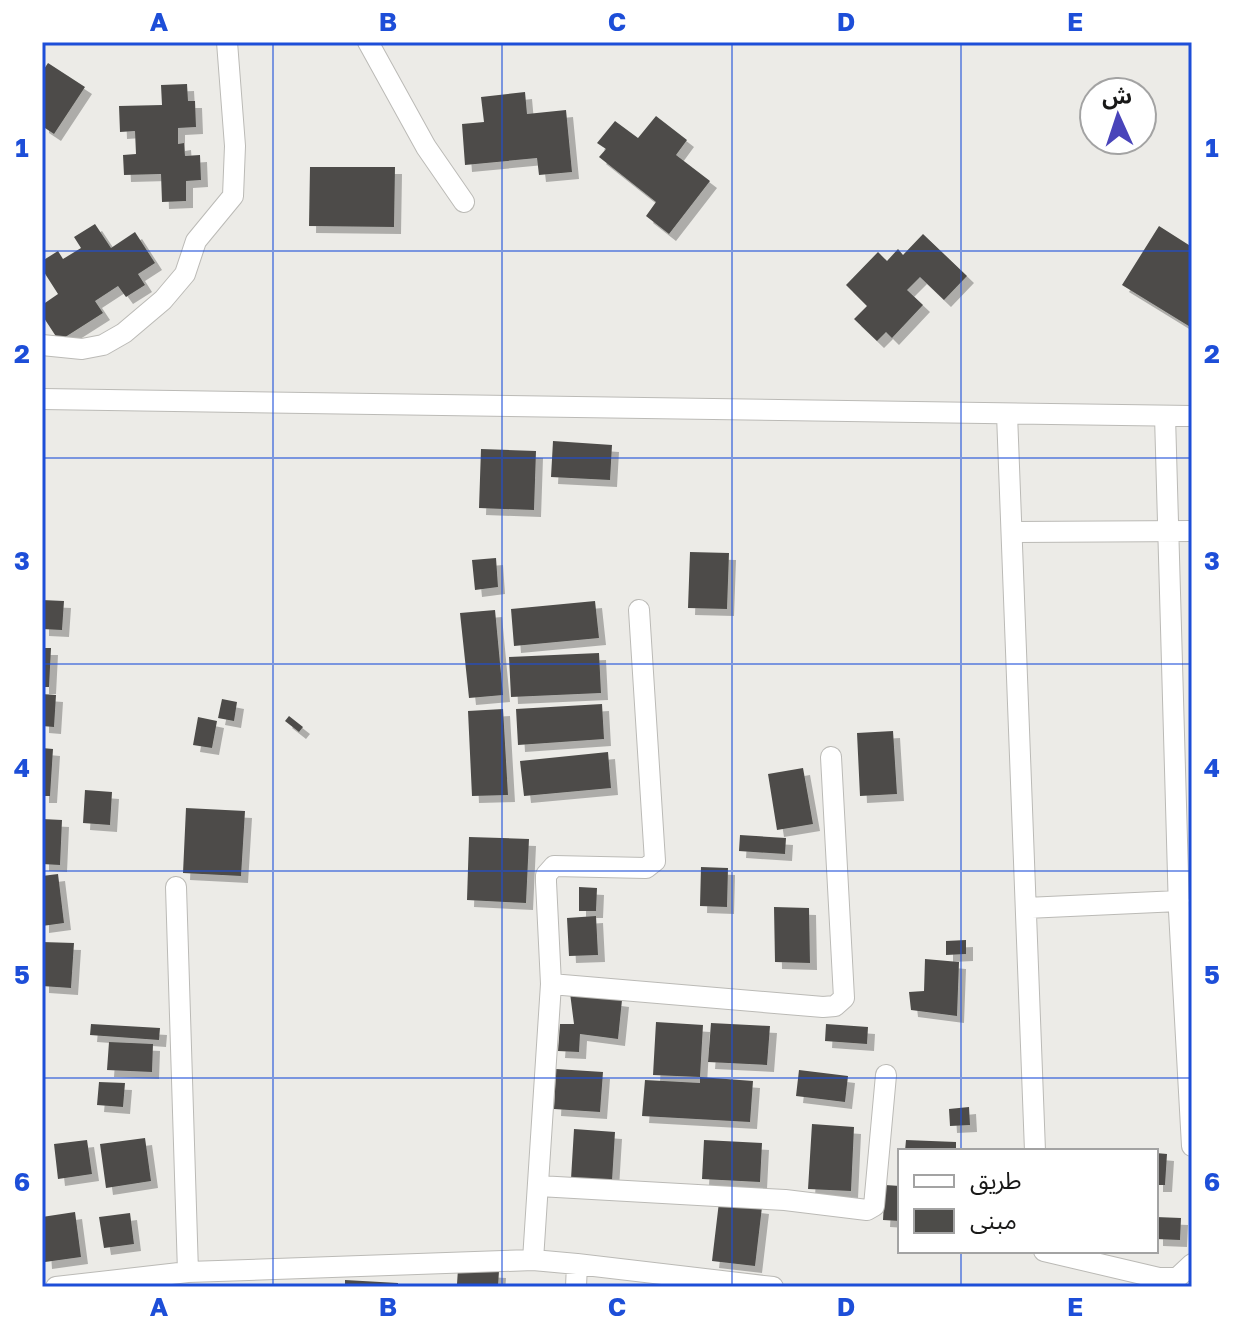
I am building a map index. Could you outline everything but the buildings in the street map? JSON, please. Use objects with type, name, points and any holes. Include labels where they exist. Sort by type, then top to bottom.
[{"type":"street","points":[[42,345],[82,349],[103,345],[124,333],[163,300],[185,274],[196,241],[233,196],[235,146],[227,42]]},
{"type":"street","points":[[368,42],[426,147],[464,202]]},
{"type":"street","points":[[42,399],[1192,416]]},
{"type":"street","points":[[1007,414],[1035,1149]]},
{"type":"street","points":[[1165,416],[1169,532],[1182,666],[1184,798],[1179,901],[1192,1146]]},
{"type":"street","points":[[1012,532],[1192,531]]},
{"type":"street","points":[[533,1260],[551,984],[546,882],[549,870],[554,866],[646,868],[655,861],[639,610]]},
{"type":"street","points":[[551,984],[835,1006],[844,998],[846,989],[831,757]]},
{"type":"street","points":[[176,887],[188,1272]]},
{"type":"street","points":[[1026,908],[1179,901]]},
{"type":"street","points":[[539,1186],[785,1200],[867,1210],[874,1206],[886,1075]]},
{"type":"street","points":[[1051,1253],[1159,1282],[1177,1278],[1192,1264]]},
{"type":"street","points":[[56,1287],[167,1281],[188,1272],[533,1260],[773,1287]]},
{"type":"street","points":[[576,1287],[577,1264]]},
{"type":"street","points":[[307,1287],[308,1266]]}]
